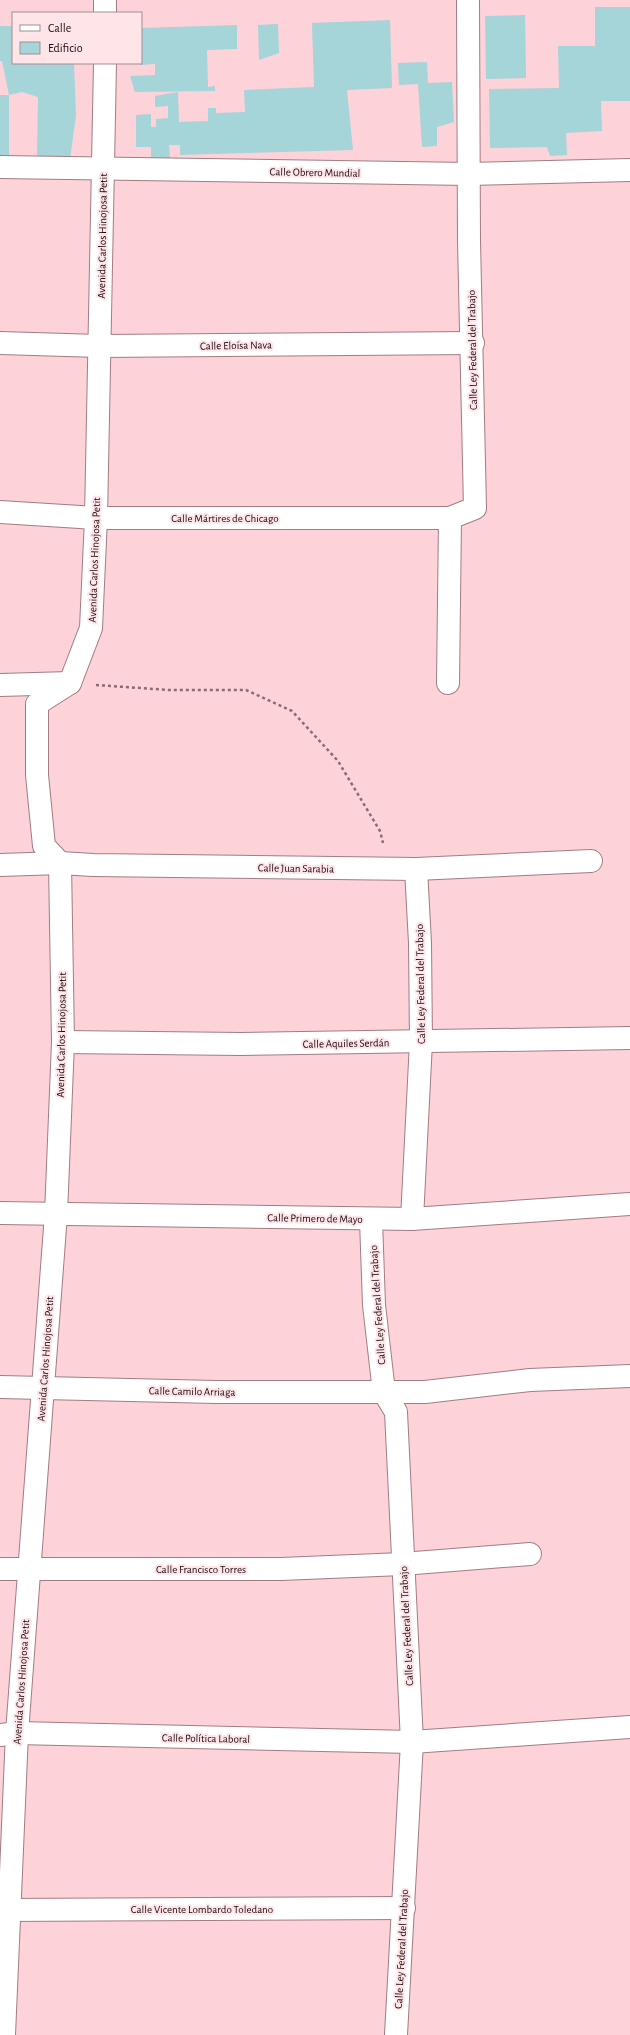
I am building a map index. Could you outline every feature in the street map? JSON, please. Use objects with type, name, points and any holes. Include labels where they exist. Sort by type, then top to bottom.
[{"type":"street","points":[[105,0],[105,12]]},
{"type":"street","name":"Calle Ley Federal del Trabajo","points":[[450,518],[475,508],[469,174],[468,0]]},
{"type":"street","name":"Avenida Carlos Hinojosa Petit","points":[[70,683],[91,628],[96,518],[105,64]]},
{"type":"street","name":"Calle Obrero Mundial","points":[[0,167],[103,170],[469,174],[630,170]]},
{"type":"street","name":"Calle Eloísa Nava","points":[[0,343],[99,346],[473,343]]},
{"type":"street","name":"Calle Mártires de Chicago","points":[[0,512],[96,518],[450,518]]},
{"type":"street","points":[[448,683],[450,518]]},
{"type":"street","points":[[0,686],[70,683]]},
{"type":"street","points":[[60,863],[44,846],[37,775],[36,718],[37,704],[70,683]]},
{"type":"street","name":"Calle Juan Sarabia","points":[[0,865],[60,863],[148,866],[416,869],[591,861]]},
{"type":"street","name":"Avenida Carlos Hinojosa Petit","points":[[4,2035],[4,1910],[8,1734],[29,1569],[56,1214],[63,1042],[60,863]]},
{"type":"street","name":"Calle Ley Federal del Trabajo","points":[[412,1219],[421,1042],[420,943],[416,869]]},
{"type":"street","name":"Calle Aquiles Serdán","points":[[63,1042],[241,1044],[630,1038]]},
{"type":"street","name":"Calle Primero de Mayo","points":[[0,1213],[371,1220],[412,1219],[630,1204]]},
{"type":"street","name":"Calle Ley Federal del Trabajo","points":[[371,1220],[374,1305],[384,1392],[396,1412],[402,1564],[412,1742],[396,2035]]},
{"type":"street","name":"Calle Camilo Arriaga","points":[[0,1387],[216,1392],[425,1392],[530,1380],[630,1376]]},
{"type":"street","name":"Calle Francisco Torres","points":[[0,1569],[281,1569],[402,1564],[530,1554]]},
{"type":"street","name":"Calle Política Laboral","points":[[8,1734],[412,1742],[630,1727]]},
{"type":"street","name":"Calle Vicente Lombardo Toledano","points":[[4,1910],[404,1908]]},
{"type":"path","points":[[70,683],[169,690],[246,690],[292,711],[338,761],[380,831],[389,868]]},
{"type":"building","points":[[595,7],[630,7],[630,101],[601,101],[602,131],[566,133],[567,155],[550,156],[547,147],[490,148],[489,89],[559,88],[558,46],[595,46]]},
{"type":"building","points":[[525,15],[526,78],[486,79],[485,16]]},
{"type":"building","points":[[390,20],[392,88],[347,90],[353,150],[180,155],[180,145],[169,145],[170,159],[151,159],[151,147],[136,147],[136,115],[151,114],[151,127],[156,127],[156,119],[168,118],[168,106],[155,107],[155,96],[178,92],[179,122],[208,121],[208,108],[216,108],[216,113],[245,112],[244,90],[314,87],[312,23]]},
{"type":"building","points":[[278,24],[279,53],[259,60],[258,25]]},
{"type":"building","points":[[237,25],[237,49],[207,50],[208,87],[215,86],[215,91],[135,92],[130,76],[155,75],[155,64],[139,65],[142,64],[142,28]]},
{"type":"building","points":[[0,26],[12,26],[12,64],[74,64],[76,115],[70,159],[45,159],[37,155],[38,97],[22,92],[9,95],[2,61],[0,61]]},
{"type":"building","points":[[427,62],[428,83],[452,82],[454,122],[437,127],[437,146],[422,147],[418,84],[399,85],[398,63]]},
{"type":"building","points":[[0,95],[9,95],[9,163],[0,163]]}]
